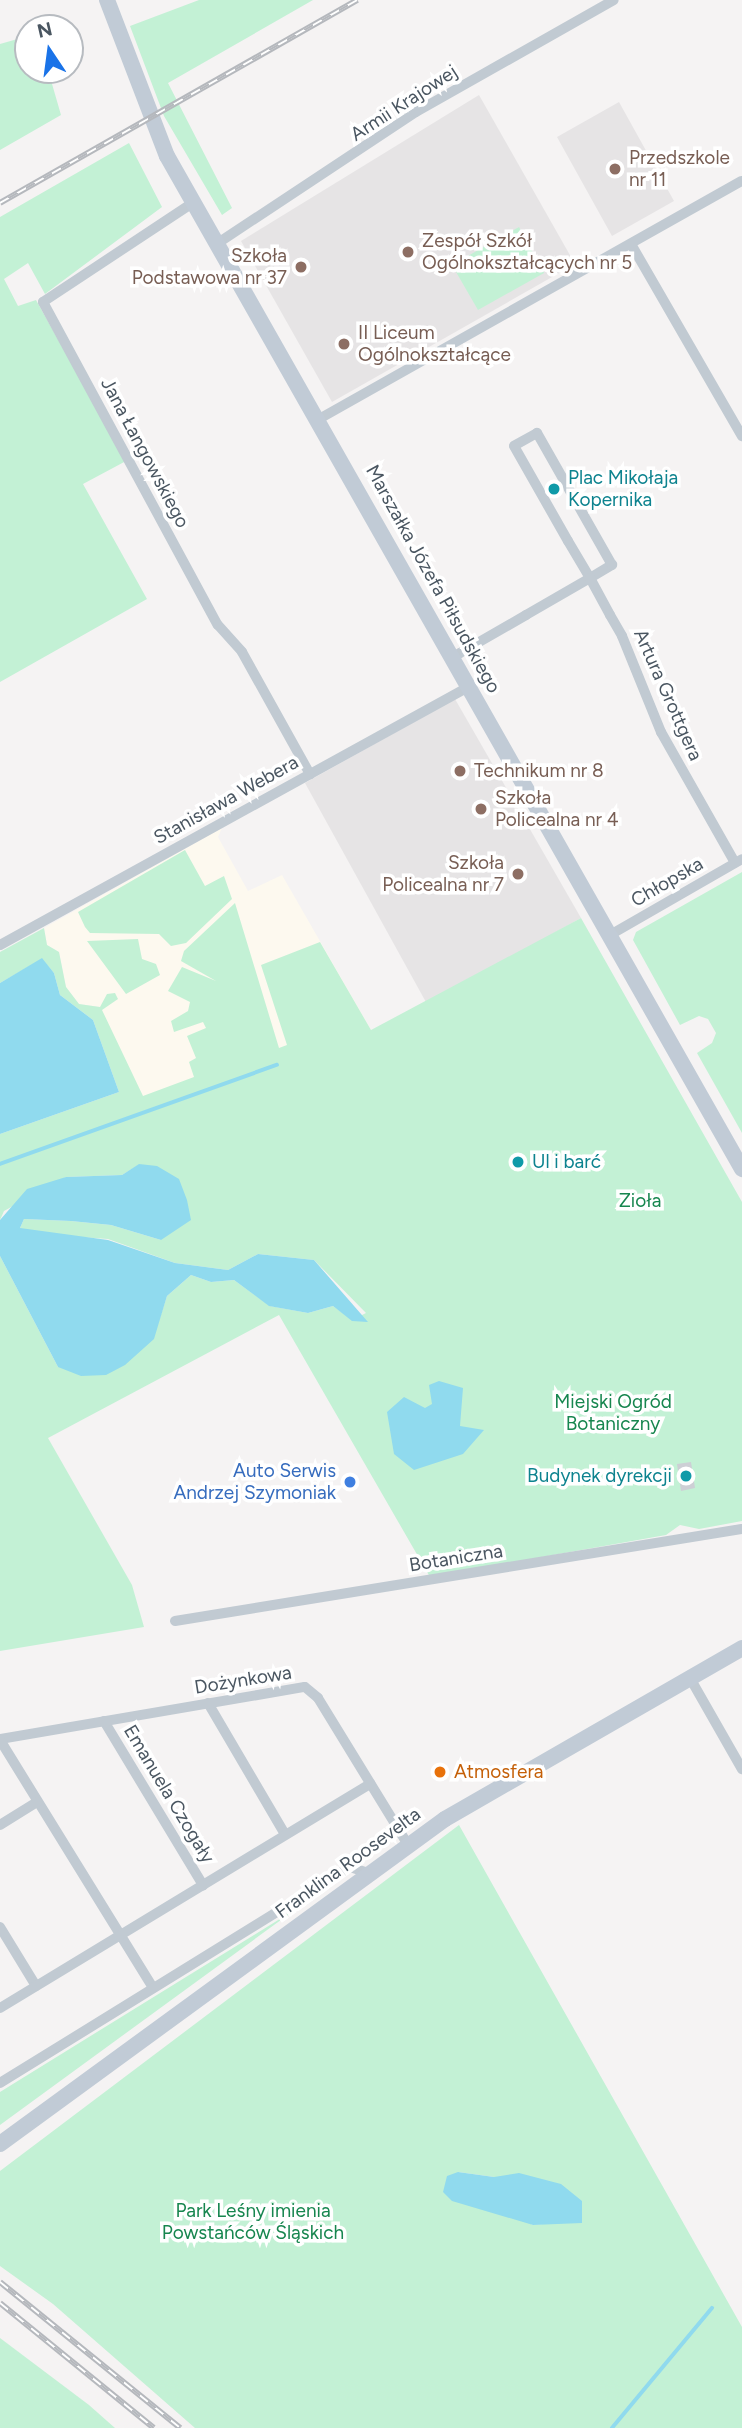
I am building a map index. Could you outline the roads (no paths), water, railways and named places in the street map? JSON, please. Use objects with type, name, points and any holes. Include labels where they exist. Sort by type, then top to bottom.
[{"type":"street","name":"Marszałka Józefa Piłsudskiego","points":[[107,0],[145,110],[194,202],[741,1167]]},
{"type":"street","name":"Armii Krajowej","points":[[218,243],[415,113],[614,0]]},
{"type":"street","points":[[319,419],[742,181]]},
{"type":"street","name":"Jana Łangowskiego","points":[[194,202],[43,302],[218,625],[242,652],[310,774]]},
{"type":"street","points":[[631,244],[742,436]]},
{"type":"street","points":[[454,657],[590,578],[612,565],[537,433],[514,446],[590,578]]},
{"type":"street","name":"Artura Grottgera","points":[[590,578],[622,636],[665,740],[738,861]]},
{"type":"street","name":"Stanisława Webera","points":[[0,945],[470,686]]},
{"type":"street","name":"Chłopska","points":[[610,934],[738,861]]},
{"type":"street","name":"Botaniczna","points":[[175,1621],[742,1529]]},
{"type":"street","name":"Franklina Roosevelta","points":[[0,2144],[408,1845],[742,1648]]},
{"type":"street","points":[[690,1678],[742,1769]]},
{"type":"street","name":"Dożynkowa","points":[[0,1739],[296,1687],[311,1690],[408,1845]]},
{"type":"street","points":[[208,1703],[285,1834]]},
{"type":"street","name":"Emanuela Czogały","points":[[104,1721],[203,1885]]},
{"type":"street","points":[[0,1739],[153,1987]]},
{"type":"street","name":"Emanuela Czogały","points":[[0,2008],[370,1784]]},
{"type":"street","points":[[0,1825],[37,1802]]},
{"type":"street","points":[[0,2083],[350,1867],[369,1873]]},
{"type":"street","points":[[0,1927],[36,1986]]},
{"type":"water","points":[[42,958],[54,973],[60,995],[93,1020],[119,1092],[0,1134],[0,983]]},
{"type":"water","points":[[139,1164],[157,1166],[179,1179],[187,1200],[191,1220],[161,1240],[111,1225],[71,1221],[24,1219],[20,1228],[108,1240],[175,1263],[228,1270],[258,1254],[314,1260],[368,1322],[352,1321],[333,1306],[308,1313],[269,1306],[234,1280],[211,1282],[191,1275],[167,1296],[154,1339],[125,1365],[106,1375],[81,1376],[58,1367],[0,1256],[0,1220],[27,1189],[66,1177],[122,1175]]},
{"type":"water","points":[[439,1381],[463,1388],[460,1426],[484,1430],[463,1454],[414,1470],[394,1454],[387,1412],[404,1397],[425,1408],[432,1404],[429,1385]]},
{"type":"water","points":[[458,2172],[494,2177],[519,2173],[561,2184],[582,2201],[582,2223],[533,2225],[452,2201],[443,2192],[447,2176]]},
{"type":"waterway","points":[[0,1164],[277,1065]]},
{"type":"waterway","points":[[612,2428],[712,2308]]},
{"type":"railway","points":[[0,203],[357,0]]},
{"type":"railway","points":[[0,2282],[180,2428]]},
{"type":"railway","points":[[0,2303],[154,2428]]},
{"type":"place","name":"Przedszkole nr 11","points":[[615,169]]},
{"type":"place","name":"Zespół Szkół Ogólnokształcących nr 5","points":[[408,252]]},
{"type":"place","name":"Szkoła Podstawowa nr 37","points":[[301,267]]},
{"type":"place","name":"II Liceum Ogólnokształcące","points":[[344,344]]},
{"type":"place","name":"Plac Mikołaja Kopernika","points":[[554,489]]},
{"type":"place","name":"Technikum nr 8","points":[[460,771]]},
{"type":"place","name":"Szkoła Policealna nr 4","points":[[481,809]]},
{"type":"place","name":"Szkoła Policealna nr 7","points":[[518,874]]},
{"type":"place","name":"Ul i barć","points":[[518,1162]]},
{"type":"place","name":"Budynek dyrekcji","points":[[686,1476]]},
{"type":"place","name":"Auto Serwis Andrzej Szymoniak","points":[[350,1482]]},
{"type":"place","name":"Atmosfera","points":[[440,1772]]},
{"type":"park label","name":"Zioła","points":[[640,1201]]},
{"type":"park label","name":"Miejski Ogród Botaniczny","points":[[613,1413]]},
{"type":"park label","name":"Park Leśny imienia Powstańców Śląskich","points":[[253,2222]]}]
